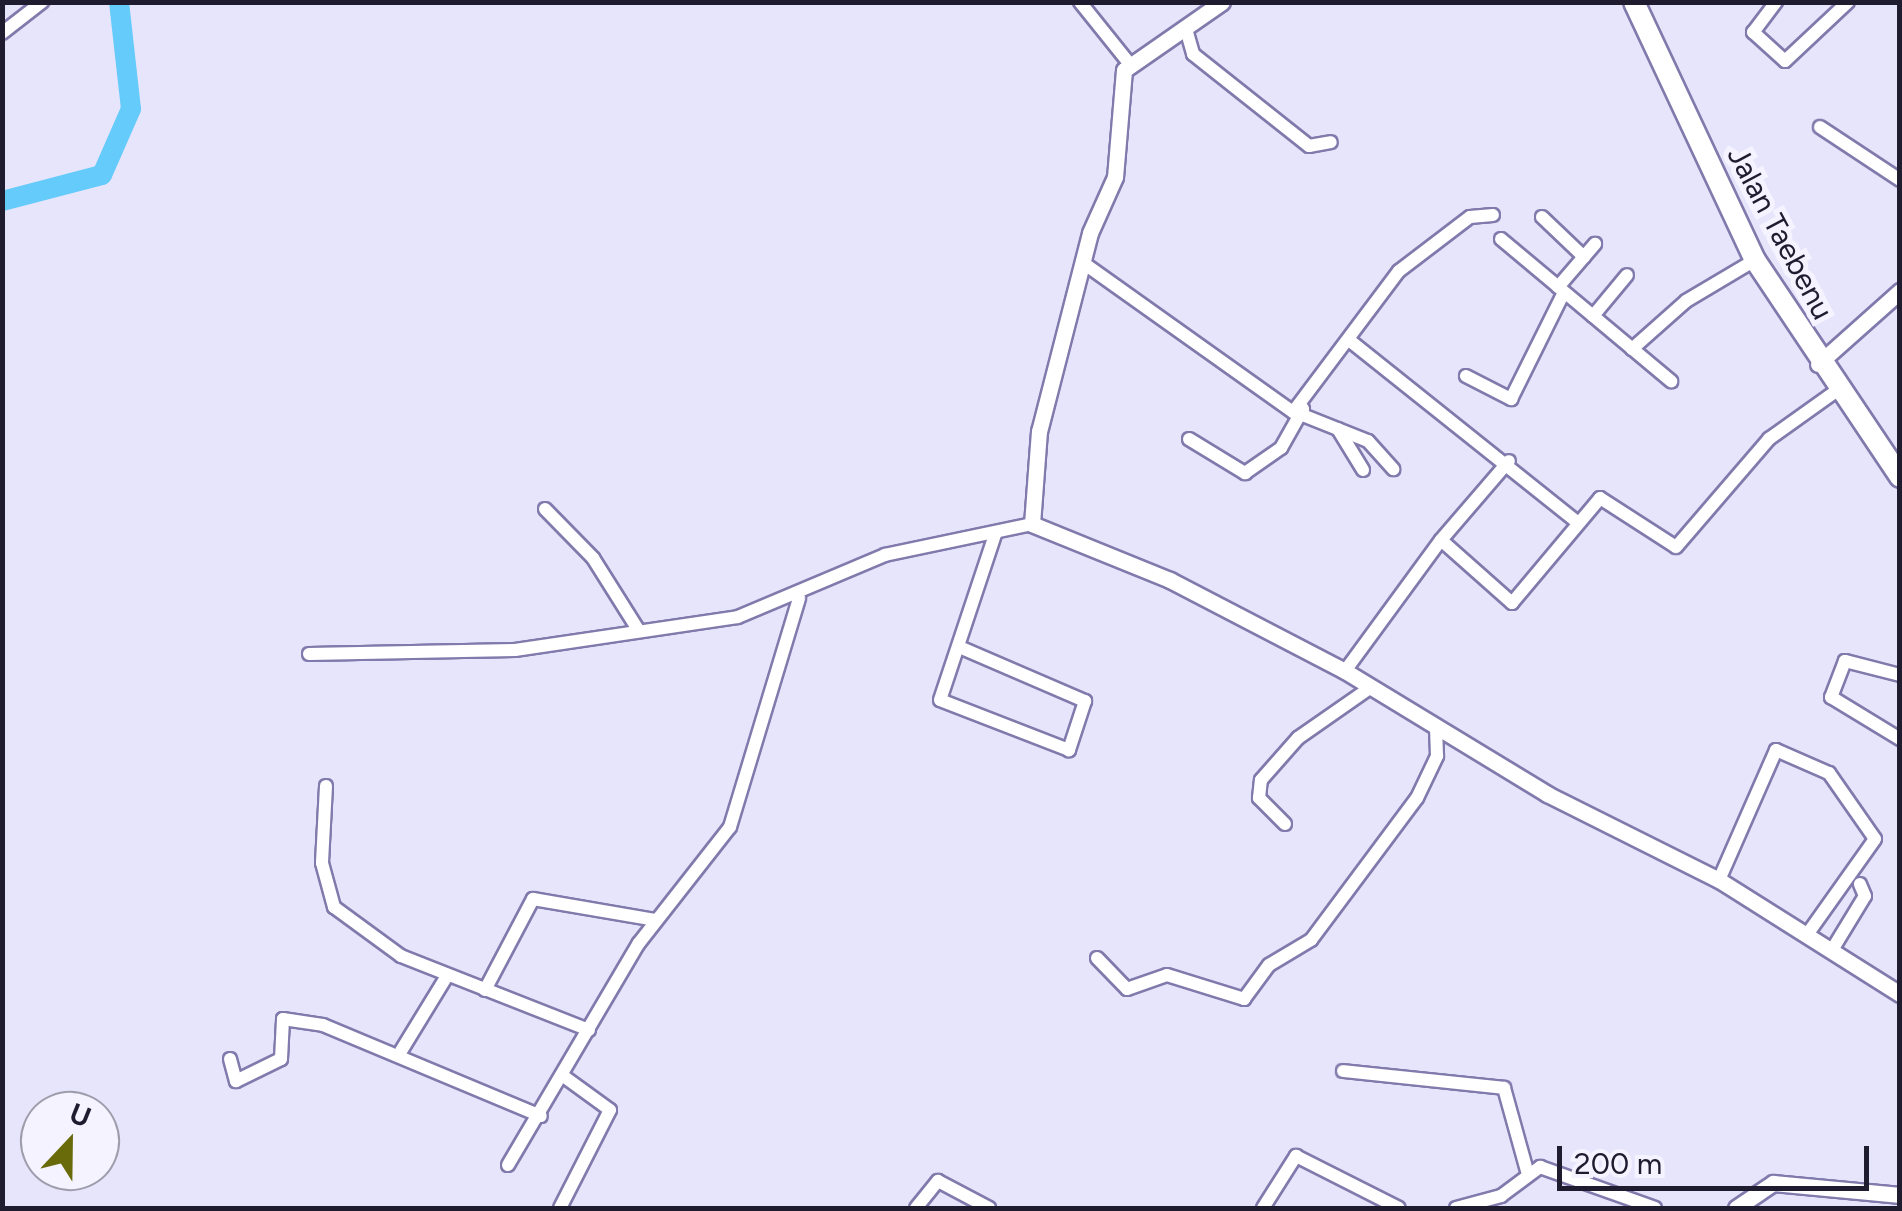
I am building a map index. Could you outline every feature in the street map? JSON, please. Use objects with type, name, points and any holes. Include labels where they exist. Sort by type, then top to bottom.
[{"type":"main road","name":"Jalan Taebenu","points":[[1634,2],[1755,260],[1835,392],[1900,477]]},
{"type":"street","points":[[2,33],[42,2]]},
{"type":"street","points":[[1080,2],[1128,62]]},
{"type":"street","points":[[1032,524],[1039,431],[1082,262],[1116,177],[1116,106],[1128,62],[1222,2]]},
{"type":"street","points":[[1776,2],[1753,32],[1784,61],[1848,2]]},
{"type":"street","points":[[1186,28],[1194,54],[1309,146],[1331,142]]},
{"type":"street","points":[[1820,128],[1900,180]]},
{"type":"street","points":[[1189,438],[1244,472],[1281,448],[1349,340],[1408,262],[1470,217],[1493,214]]},
{"type":"street","points":[[1542,216],[1584,257]]},
{"type":"street","points":[[1501,239],[1671,381]]},
{"type":"street","points":[[1466,376],[1511,399],[1561,290],[1595,244]]},
{"type":"street","points":[[1632,349],[1686,301],[1755,260]]},
{"type":"street","points":[[1082,262],[1287,410],[1301,412],[1380,448],[1394,468]]},
{"type":"street","points":[[1592,316],[1627,275]]},
{"type":"street","points":[[1818,364],[1900,291]]},
{"type":"street","points":[[1349,340],[1509,461],[1577,522]]},
{"type":"street","points":[[1441,540],[1512,603],[1577,522],[1605,498],[1676,548],[1769,439],[1835,392]]},
{"type":"street","points":[[1338,430],[1364,470]]},
{"type":"street","points":[[1344,671],[1441,540],[1509,461]]},
{"type":"street","points":[[545,509],[593,558],[638,628]]},
{"type":"street","points":[[310,654],[515,650],[638,628],[738,617],[799,598],[870,560],[1032,524],[1170,580],[1344,671],[1547,794],[1719,880],[1900,994]]},
{"type":"street","points":[[964,649],[1086,700],[1069,750],[942,703],[964,649],[996,532]]},
{"type":"street","points":[[508,1164],[566,1078],[589,1030],[656,920],[730,826],[799,598]]},
{"type":"street","points":[[1900,675],[1845,661],[1832,696],[1900,739]]},
{"type":"street","points":[[1285,824],[1259,798],[1261,780],[1298,738],[1371,688]]},
{"type":"street","points":[[1096,958],[1127,989],[1167,975],[1244,999],[1270,966],[1311,940],[1418,798],[1437,756],[1436,725]]},
{"type":"street","points":[[1719,880],[1774,751],[1791,750],[1830,773],[1875,839],[1806,936]]},
{"type":"street","points":[[326,786],[322,863],[334,907],[446,976],[589,1030]]},
{"type":"street","points":[[1832,950],[1865,896],[1860,884]]},
{"type":"street","points":[[485,990],[534,899],[656,920]]},
{"type":"street","points":[[401,1051],[446,976]]},
{"type":"street","points":[[230,1060],[236,1081],[281,1059],[283,1018],[401,1051],[541,1116]]},
{"type":"street","points":[[1344,1071],[1504,1088],[1527,1171]]},
{"type":"street","points":[[560,1208],[610,1110],[566,1078]]},
{"type":"street","points":[[1263,1208],[1296,1156],[1398,1208]]},
{"type":"street","points":[[1456,1208],[1501,1196],[1527,1171],[1559,1170],[1656,1208]]},
{"type":"street","points":[[916,1208],[938,1181],[989,1208]]},
{"type":"street","points":[[1736,1208],[1773,1182],[1900,1196]]},
{"type":"waterway","points":[[2,201],[102,175],[131,109],[119,2]]}]
